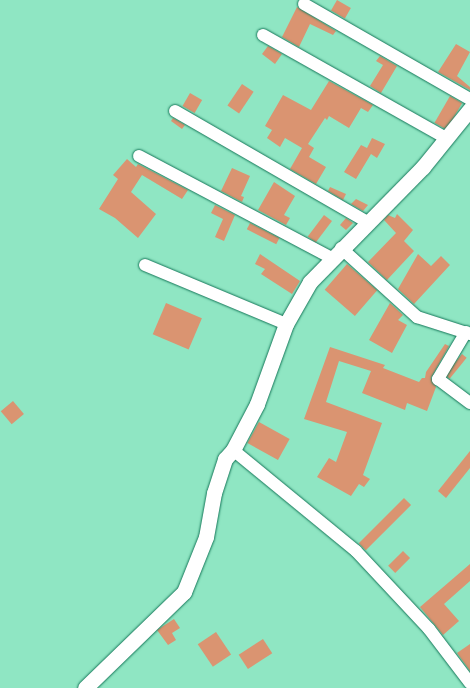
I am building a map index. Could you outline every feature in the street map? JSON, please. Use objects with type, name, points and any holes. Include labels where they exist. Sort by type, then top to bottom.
[{"type":"street","points":[[304,4],[470,98]]},
{"type":"street","points":[[263,35],[446,138]]},
{"type":"street","points":[[85,688],[184,592],[206,537],[214,493],[225,459],[232,450],[257,404],[286,324],[310,282],[336,253],[368,223],[423,166],[470,109]]},
{"type":"street","points":[[175,111],[368,223]]},
{"type":"street","points":[[139,156],[336,253],[417,317],[468,333],[438,379],[470,403]]},
{"type":"street","points":[[145,265],[286,324]]},
{"type":"street","points":[[232,450],[356,551],[429,629],[470,683]]},
{"type":"building","points":[[337,0],[351,8],[345,18],[331,10]]},
{"type":"building","points":[[297,7],[336,31],[333,35],[310,24],[299,47],[282,37]]},
{"type":"building","points":[[456,44],[470,52],[457,76],[470,87],[470,90],[438,72]]},
{"type":"building","points":[[268,46],[282,54],[275,64],[262,54]]},
{"type":"building","points":[[380,56],[397,66],[381,93],[370,86],[383,65],[376,61]]},
{"type":"building","points":[[329,81],[373,105],[368,112],[361,108],[349,128],[329,116],[327,120],[325,118],[308,144],[314,148],[309,157],[326,167],[316,184],[290,169],[302,148],[285,138],[280,147],[267,138],[272,130],[265,126],[283,95],[311,110]]},
{"type":"building","points":[[242,84],[254,92],[239,113],[227,106]]},
{"type":"building","points":[[190,93],[202,100],[195,113],[182,106]]},
{"type":"building","points":[[450,96],[462,103],[447,130],[434,123]]},
{"type":"building","points":[[173,118],[185,125],[182,129],[171,121]]},
{"type":"building","points":[[372,138],[385,144],[377,158],[371,154],[356,179],[344,172],[361,145],[367,148]]},
{"type":"building","points":[[127,159],[136,167],[138,164],[188,190],[182,199],[142,175],[131,192],[156,214],[138,238],[115,218],[99,209],[118,179],[113,175]]},
{"type":"building","points":[[232,168],[250,176],[241,196],[244,197],[242,202],[221,191]]},
{"type":"building","points":[[274,182],[295,196],[284,215],[290,218],[286,225],[258,210]]},
{"type":"building","points":[[330,187],[346,194],[343,200],[328,191]]},
{"type":"building","points":[[356,199],[368,205],[363,211],[351,204]]},
{"type":"building","points":[[215,205],[235,215],[224,241],[215,237],[223,219],[211,213]]},
{"type":"building","points":[[397,214],[413,230],[404,241],[414,251],[387,280],[368,262],[396,233],[384,220],[388,215],[395,218]]},
{"type":"building","points":[[324,215],[332,221],[316,243],[308,237]]},
{"type":"building","points":[[346,218],[353,223],[346,230],[340,225]]},
{"type":"building","points":[[250,223],[279,238],[276,244],[247,229]]},
{"type":"building","points":[[260,254],[300,281],[292,294],[261,274],[265,269],[255,264]]},
{"type":"building","points":[[418,254],[431,266],[441,256],[450,265],[414,304],[398,289]]},
{"type":"building","points":[[347,264],[377,290],[355,316],[325,290]]},
{"type":"building","points":[[166,303],[202,318],[189,350],[153,334]]},
{"type":"building","points":[[390,303],[403,315],[398,320],[407,325],[392,353],[369,340]]},
{"type":"building","points":[[445,344],[449,346],[431,378],[436,387],[427,411],[407,403],[405,410],[362,393],[371,371],[339,361],[326,402],[382,423],[363,475],[370,479],[364,487],[359,484],[351,496],[317,477],[329,458],[336,462],[347,432],[304,419],[330,347],[385,365],[383,368],[419,382],[422,378],[425,378],[426,372]]},
{"type":"building","points":[[462,354],[467,358],[450,379],[445,375]]},
{"type":"building","points":[[13,401],[24,414],[12,424],[1,411]]},
{"type":"building","points":[[259,422],[290,439],[278,460],[247,443]]},
{"type":"building","points":[[470,451],[470,468],[446,498],[438,491]]},
{"type":"building","points":[[404,498],[411,505],[366,550],[359,543]]},
{"type":"building","points":[[403,551],[410,558],[395,573],[388,566]]},
{"type":"building","points":[[470,564],[470,581],[444,604],[459,621],[443,635],[420,607]]},
{"type":"building","points":[[174,619],[180,628],[172,633],[176,640],[168,645],[157,630]]},
{"type":"building","points":[[216,632],[231,654],[213,667],[198,644]]},
{"type":"building","points":[[263,639],[272,653],[248,669],[239,655]]},
{"type":"building","points":[[470,644],[470,671],[457,653]]}]
